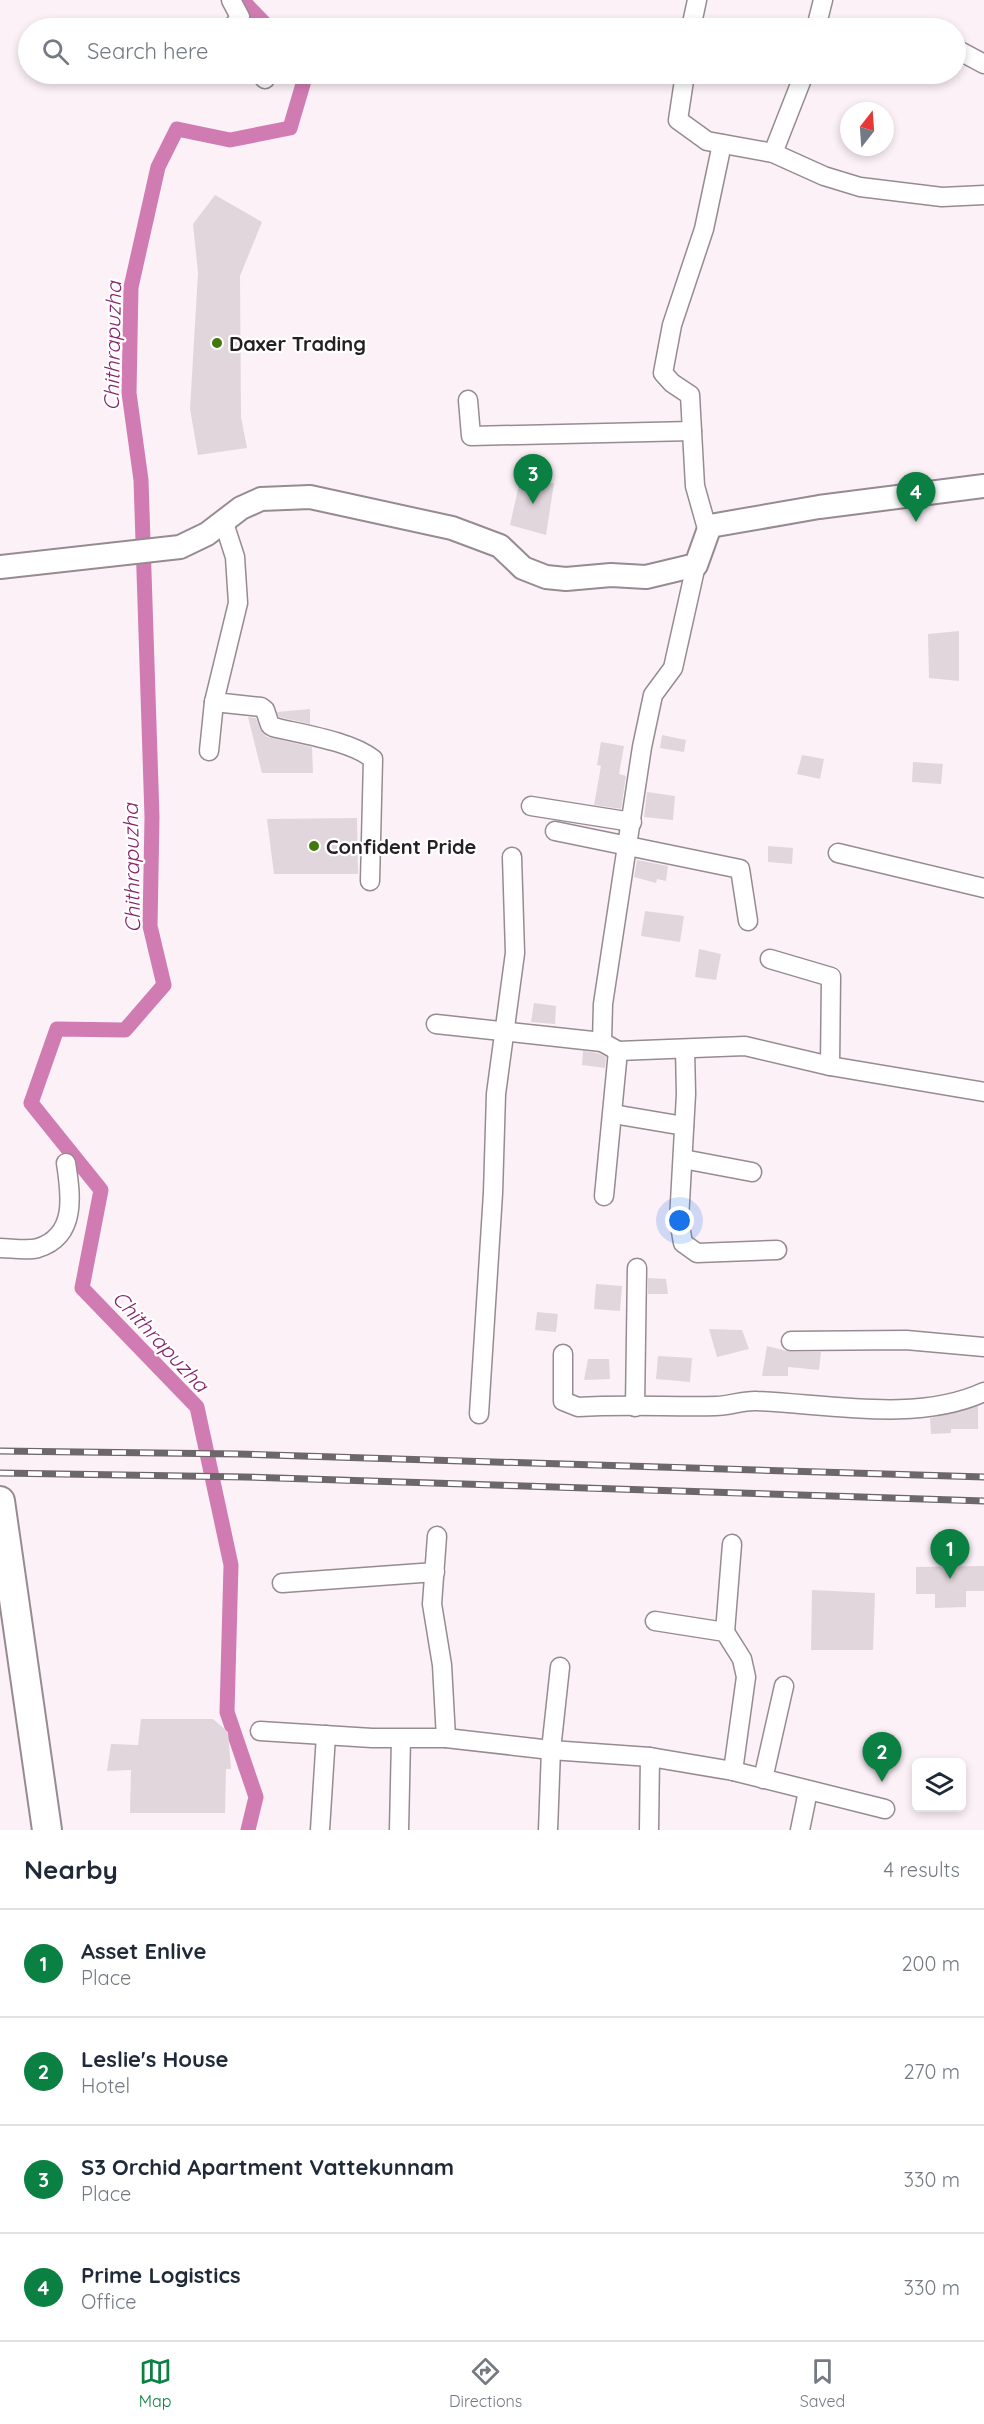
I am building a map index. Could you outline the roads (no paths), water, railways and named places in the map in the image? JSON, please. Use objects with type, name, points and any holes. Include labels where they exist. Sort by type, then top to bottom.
[{"type":"highway","points":[[0,1501],[47,1830]]},
{"type":"street","points":[[231,0],[239,18]]},
{"type":"street","points":[[694,18],[697,0]]},
{"type":"street","points":[[818,18],[823,0]]},
{"type":"street","points":[[966,55],[984,64]]},
{"type":"street","points":[[683,84],[678,120],[707,141],[773,153],[824,176],[860,188],[942,197],[984,195]]},
{"type":"street","points":[[773,153],[800,84]]},
{"type":"street","points":[[708,532],[695,486],[690,395],[672,383],[663,373],[672,325],[704,229],[722,144]]},
{"type":"street","points":[[468,400],[471,436],[692,430]]},
{"type":"street","points":[[602,1042],[603,1004],[642,747],[653,695],[673,668],[696,566],[710,526],[729,521],[984,486]]},
{"type":"street","points":[[0,567],[180,547],[224,523],[241,508],[261,500],[310,497],[452,528],[500,546],[524,568],[546,577],[566,579],[611,575],[646,577],[696,566]]},
{"type":"street","points":[[209,751],[214,702],[238,603],[235,557],[224,523]]},
{"type":"street","points":[[214,702],[261,707],[265,710],[270,725],[366,753],[373,759],[370,881]]},
{"type":"street","points":[[531,806],[632,822]]},
{"type":"street","points":[[555,831],[740,868],[748,921]]},
{"type":"street","points":[[838,853],[984,888]]},
{"type":"street","points":[[479,1414],[494,1193],[496,1094],[515,953],[512,857]]},
{"type":"street","points":[[770,959],[831,977],[830,1066]]},
{"type":"street","points":[[436,1024],[602,1042],[618,1051],[745,1047],[830,1066],[984,1092]]},
{"type":"street","points":[[685,1048],[683,1159],[679,1220],[683,1243],[697,1253],[777,1250]]},
{"type":"street","points":[[604,1196],[606,1156],[613,1114],[618,1051]]},
{"type":"street","points":[[613,1114],[684,1126]]},
{"type":"street","points":[[683,1159],[752,1172]]},
{"type":"street","points":[[0,1248],[37,1249],[57,1238],[69,1219],[70,1192],[66,1163]]},
{"type":"street","points":[[635,1407],[637,1268]]},
{"type":"street","points":[[791,1341],[906,1340],[984,1347]]},
{"type":"street","points":[[563,1354],[565,1402],[578,1407],[728,1406],[755,1400],[837,1408],[877,1409],[960,1402],[984,1392]]},
{"type":"street","points":[[437,1536],[432,1604],[442,1665],[446,1738]]},
{"type":"street","points":[[732,1544],[725,1632],[742,1659],[746,1677],[733,1771]]},
{"type":"street","points":[[282,1583],[435,1572]]},
{"type":"street","points":[[655,1621],[725,1632]]},
{"type":"street","points":[[548,1830],[551,1750],[560,1667]]},
{"type":"street","points":[[763,1779],[784,1686]]},
{"type":"street","points":[[260,1731],[400,1739],[446,1738],[551,1750],[650,1757],[733,1771],[885,1809]]},
{"type":"street","points":[[320,1830],[326,1735]]},
{"type":"street","points":[[399,1830],[400,1739]]},
{"type":"street","points":[[649,1830],[650,1757]]},
{"type":"street","points":[[800,1830],[808,1791]]},
{"type":"waterway","name":"Chithrapuzha","points":[[242,0],[259,18]]},
{"type":"waterway","name":"Chithrapuzha","points":[[248,1830],[256,1797],[227,1712],[231,1565],[197,1407],[82,1288],[101,1190],[31,1103],[57,1029],[125,1030],[164,985],[150,926],[152,817],[141,480],[129,393],[131,287],[158,167],[177,129],[230,140],[290,128],[303,84]]},
{"type":"railway","points":[[0,1451],[238,1454],[984,1477]]},
{"type":"railway","points":[[0,1473],[245,1477],[984,1501]]},
{"type":"place","name":"Daxer Trading","points":[[217,343]]},
{"type":"place","name":"S3 Orchid Apartment Vattekunnam","points":[[533,504]]},
{"type":"place","name":"Prime Logistics","points":[[916,522]]},
{"type":"place","name":"Confident Pride","points":[[314,846]]},
{"type":"place","name":"Asset Enlive","points":[[950,1579]]},
{"type":"place","name":"Leslie's House","points":[[882,1782]]}]
